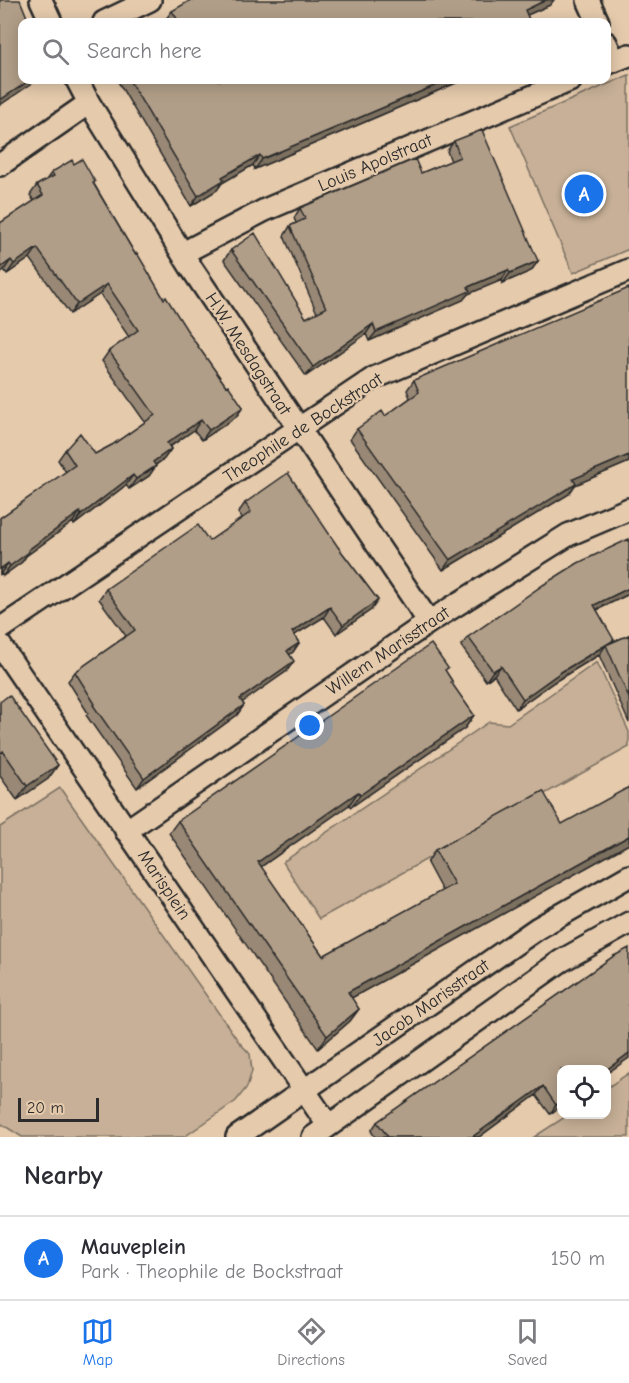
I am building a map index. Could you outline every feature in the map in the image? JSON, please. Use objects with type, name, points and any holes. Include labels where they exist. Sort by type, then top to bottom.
[{"type":"street","points":[[41,0],[49,18]]},
{"type":"street","points":[[112,18],[150,0]]},
{"type":"street","points":[[588,0],[596,18]]},
{"type":"street","name":"H.W. Mesdagstraat","points":[[79,84],[183,253],[298,429],[429,622]]},
{"type":"street","name":"Louis Apolstraat","points":[[183,253],[265,210],[562,84]]},
{"type":"street","points":[[0,165],[89,103]]},
{"type":"street","name":"Theophile de Bockstraat","points":[[0,628],[375,378],[629,270]]},
{"type":"street","name":"Willem Marisstraat","points":[[126,831],[429,622],[568,535],[629,509]]},
{"type":"street","name":"Marisplein","points":[[0,645],[303,1091],[321,1131]]},
{"type":"street","name":"Jacob Marisstraat","points":[[237,1137],[538,928],[629,876]]},
{"type":"street","points":[[321,1131],[561,961],[629,923]]},
{"type":"shaded area","points":[[629,75],[629,249],[573,273],[510,126]]},
{"type":"shaded area","points":[[597,662],[629,732],[629,747],[319,919],[283,862],[489,722],[508,724]]},
{"type":"shaded area","points":[[60,788],[239,1042],[250,1054],[252,1071],[247,1087],[236,1101],[184,1137],[22,1137],[0,1123],[0,827]]},
{"type":"shaded area","points":[[629,1073],[629,1137],[534,1137],[562,1119],[611,1119],[611,1085]]},
{"type":"building","points":[[0,0],[20,0],[27,18],[18,18],[18,84],[24,84],[0,100]]},
{"type":"building","points":[[191,0],[546,0],[525,10],[528,18],[176,18],[172,11]]},
{"type":"building","points":[[131,84],[439,84],[262,159],[260,155],[222,177],[224,180],[198,196]]},
{"type":"building","points":[[482,130],[538,261],[510,273],[508,270],[468,287],[470,291],[376,332],[373,324],[313,367],[231,250],[255,233],[306,318],[326,308],[290,226],[305,219],[300,208],[415,159],[421,173],[460,157],[454,141]]},
{"type":"building","points":[[82,159],[95,182],[93,183],[164,299],[166,297],[190,335],[243,407],[209,430],[201,420],[167,443],[171,449],[153,462],[156,466],[136,479],[133,475],[81,515],[80,512],[28,550],[29,552],[10,566],[8,563],[0,569],[0,518],[75,465],[65,450],[80,433],[95,454],[155,415],[109,351],[138,330],[107,284],[77,304],[37,248],[14,264],[11,260],[0,268],[0,223],[43,195],[37,185],[54,176],[52,172],[72,160],[74,164]]},
{"type":"building","points":[[629,288],[629,455],[573,479],[576,484],[450,560],[357,429],[382,411],[385,416],[419,392],[414,380]]},
{"type":"building","points":[[288,473],[338,547],[378,600],[343,625],[330,607],[292,632],[299,643],[287,651],[294,661],[240,699],[244,705],[144,778],[93,705],[95,704],[75,672],[135,630],[106,589],[198,525],[209,541],[251,512],[245,503]]},
{"type":"building","points":[[629,539],[629,588],[594,605],[614,640],[561,672],[523,699],[501,666],[493,671],[468,637],[578,563]]},
{"type":"building","points":[[629,635],[629,698],[606,645]]},
{"type":"building","points":[[431,644],[448,668],[445,670],[451,682],[474,715],[360,795],[358,792],[258,862],[323,956],[454,884],[435,850],[543,791],[562,824],[629,787],[629,836],[348,992],[359,1009],[327,1036],[178,821]]},
{"type":"building","points":[[9,695],[58,765],[27,786],[3,751],[0,754],[0,702]]},
{"type":"building","points":[[629,948],[629,1053],[611,1066],[557,1065],[557,1104],[543,1086],[472,1137],[388,1137],[377,1122],[614,956]]},
{"type":"place","name":"Mauveplein","points":[[584,194]]}]
